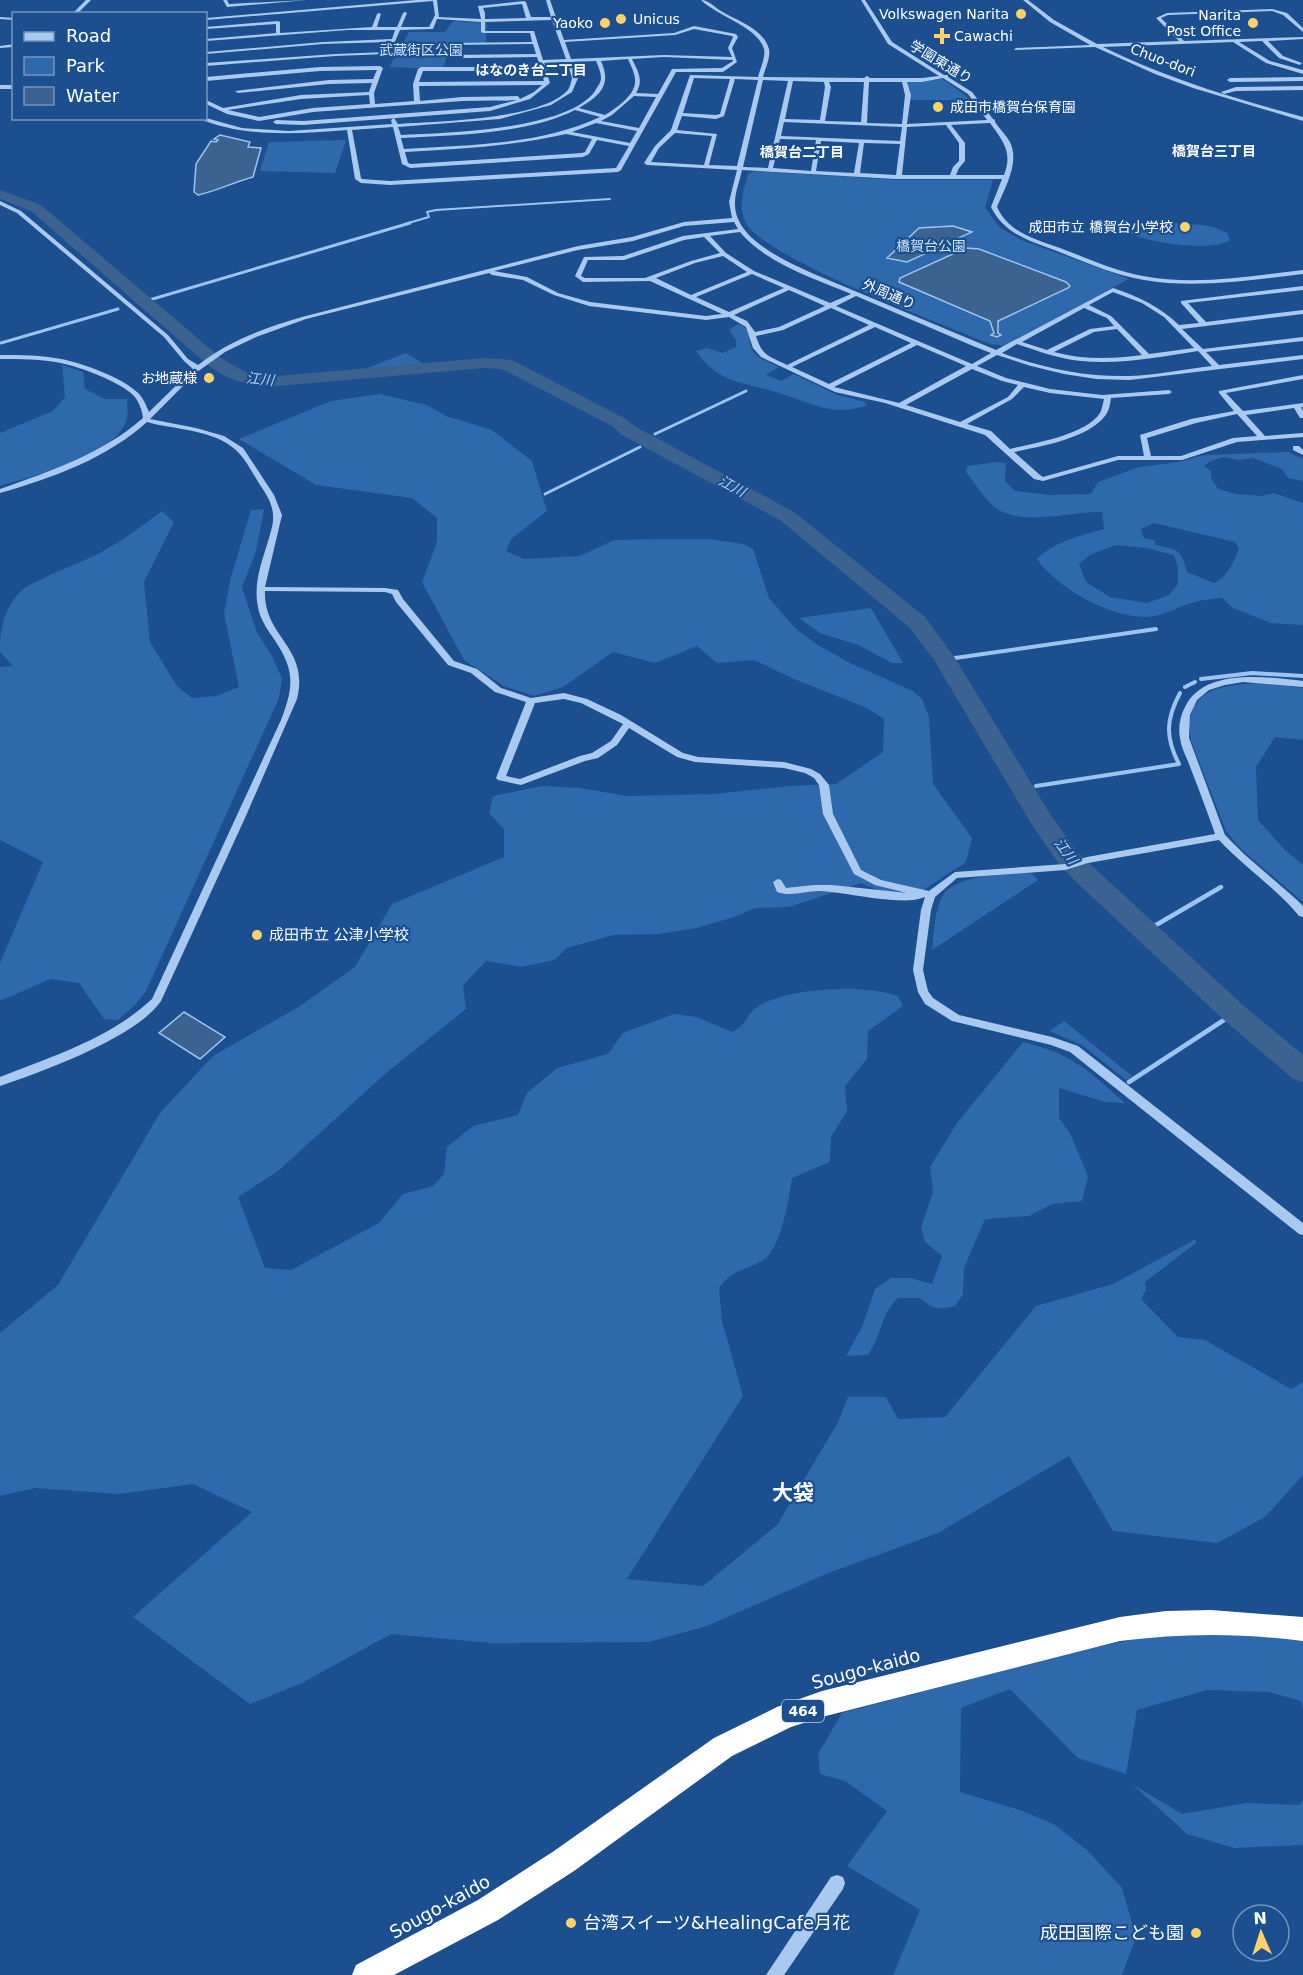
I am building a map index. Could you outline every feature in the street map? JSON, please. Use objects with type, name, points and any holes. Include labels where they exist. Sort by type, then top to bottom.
[{"type":"highway","name":"Sougo-kaido","points":[[366,1975],[488,1910],[564,1862],[723,1747],[786,1716],[822,1704],[1120,1629],[1156,1623],[1209,1620],[1303,1629]]},
{"type":"street","points":[[76,12],[89,0]]},
{"type":"street","points":[[225,0],[227,6],[305,0]]},
{"type":"street","points":[[207,19],[434,0],[438,7],[436,18],[430,28],[347,26],[207,40]]},
{"type":"street","points":[[205,120],[230,128],[299,133],[498,118],[549,105],[570,91],[575,78],[548,0]]},
{"type":"street","name":"外周通り","points":[[703,0],[753,32],[763,41],[767,51],[732,202],[735,220],[741,230],[776,258],[996,353],[1047,370],[1101,378],[1150,376],[1303,357]]},
{"type":"street","name":"学園東通り","points":[[862,0],[890,43],[970,93],[993,122],[1009,148],[1011,159],[994,207],[997,215],[1009,228],[1028,238],[1115,271],[1144,278],[1176,281],[1303,272]]},
{"type":"street","name":"Chuo-dori","points":[[1025,0],[1063,28],[1098,46],[1202,88],[1303,117]]},
{"type":"street","name":"Chuo-dori","points":[[1034,0],[1066,23],[1160,69],[1303,117]]},
{"type":"street","points":[[529,19],[525,3],[480,6],[483,32],[531,31],[547,82]]},
{"type":"street","points":[[1182,42],[1158,18],[1167,14],[1269,10],[1285,14],[1303,31]]},
{"type":"street","points":[[207,66],[388,53],[405,13]]},
{"type":"street","points":[[374,28],[379,14]]},
{"type":"street","points":[[436,18],[482,20],[555,18]]},
{"type":"street","points":[[207,28],[278,22],[278,34]]},
{"type":"street","points":[[311,23],[312,31]]},
{"type":"street","points":[[350,129],[358,179],[361,181],[390,183],[620,170],[630,145],[674,70],[723,70],[735,62],[730,48],[736,37],[734,35],[694,27],[675,34],[564,41]]},
{"type":"street","points":[[1016,49],[1303,38]]},
{"type":"street","points":[[1263,39],[1283,58],[1303,65]]},
{"type":"street","points":[[207,53],[323,43],[393,40]]},
{"type":"street","points":[[1233,40],[1268,62],[1303,72]]},
{"type":"street","points":[[536,43],[449,44],[444,56],[539,55]]},
{"type":"street","points":[[542,62],[629,57],[735,58]]},
{"type":"street","points":[[401,151],[508,142],[565,132],[595,121],[620,108],[639,82],[629,57]]},
{"type":"street","points":[[1283,58],[1303,57]]},
{"type":"street","points":[[273,60],[273,73]]},
{"type":"street","points":[[398,137],[513,127],[576,109],[601,87],[604,75],[598,60]]},
{"type":"street","points":[[226,83],[273,73],[320,69],[380,68],[371,93],[373,105]]},
{"type":"street","points":[[417,102],[416,84],[421,69],[544,69]]},
{"type":"street","points":[[946,76],[904,80],[867,78],[791,80],[692,76],[674,132],[657,147],[647,163],[857,176],[1006,177]]},
{"type":"street","points":[[679,114],[722,115],[733,78]]},
{"type":"street","points":[[864,124],[867,78]]},
{"type":"street","points":[[207,79],[226,83],[258,103]]},
{"type":"street","points":[[1230,80],[1303,79]]},
{"type":"street","points":[[770,171],[791,80]]},
{"type":"street","points":[[822,122],[828,87],[826,80]]},
{"type":"street","points":[[899,177],[908,95],[904,80]]},
{"type":"street","points":[[238,91],[329,82],[374,81]]},
{"type":"street","points":[[416,84],[547,82]]},
{"type":"street","points":[[276,122],[303,123],[490,109],[528,98],[547,82]]},
{"type":"street","points":[[1224,92],[1236,89],[1303,88]]},
{"type":"street","points":[[220,110],[301,97],[371,93]]},
{"type":"street","points":[[632,94],[658,96]]},
{"type":"street","points":[[207,103],[220,110],[259,119],[314,110],[373,105],[462,99],[528,98]]},
{"type":"street","points":[[391,104],[401,151],[405,164],[408,165],[583,155],[587,153],[595,138]]},
{"type":"street","points":[[576,109],[604,116]]},
{"type":"street","points":[[782,120],[904,126],[993,122]]},
{"type":"street","points":[[595,121],[639,130]]},
{"type":"street","points":[[948,124],[962,144],[962,161],[956,167],[952,177]]},
{"type":"street","points":[[565,132],[630,145]]},
{"type":"street","points":[[674,132],[715,135],[706,167]]},
{"type":"street","points":[[778,137],[903,143]]},
{"type":"street","points":[[813,173],[819,139]]},
{"type":"street","points":[[857,176],[862,141]]},
{"type":"street","points":[[454,163],[457,178]]},
{"type":"street","points":[[0,203],[19,212],[166,336],[186,360],[200,366]]},
{"type":"street","points":[[0,492],[62,470],[120,440],[147,420],[200,366],[219,352],[252,335],[286,323],[578,248],[633,239],[684,224],[735,220]]},
{"type":"street","points":[[724,254],[693,262],[652,279],[629,282],[583,280],[578,276],[586,258],[632,257],[675,240],[741,230]]},
{"type":"street","points":[[705,234],[724,254],[752,272],[970,367],[1022,385],[1067,394],[1108,397],[1169,392]]},
{"type":"street","points":[[691,297],[752,272]]},
{"type":"street","points":[[483,273],[525,278],[556,294],[589,304],[706,318],[730,314],[789,288]]},
{"type":"street","points":[[652,279],[749,325],[759,353],[847,394],[876,398],[988,433],[1033,475],[1043,478],[1112,459],[1186,457],[1225,442],[1303,435]]},
{"type":"street","points":[[1204,324],[1183,302],[1303,288]]},
{"type":"street","points":[[900,405],[1113,290],[1153,307],[1179,327],[1218,368]]},
{"type":"street","points":[[754,334],[776,331],[856,293]]},
{"type":"street","points":[[1085,306],[1103,313],[1147,356]]},
{"type":"street","points":[[1179,327],[1303,312]]},
{"type":"street","points":[[787,367],[874,325]]},
{"type":"street","points":[[1048,352],[1092,330],[1119,327]]},
{"type":"street","points":[[1017,342],[1048,352],[1099,360],[1303,339]]},
{"type":"street","points":[[829,387],[916,343]]},
{"type":"street","points":[[0,357],[62,361],[73,364],[130,390],[139,399],[147,420]]},
{"type":"street","points":[[1262,437],[1221,392],[1303,377]]},
{"type":"street","points":[[962,424],[1010,398],[1022,385]]},
{"type":"street","points":[[1009,452],[1071,434],[1091,425],[1101,416],[1108,397]]},
{"type":"street","points":[[1148,458],[1143,437],[1194,421],[1299,406],[1303,416]]},
{"type":"street","points":[[0,1082],[120,1030],[143,1015],[156,1001],[231,841],[280,729],[297,683],[295,667],[290,656],[262,609],[261,589],[277,527],[276,505],[270,494],[240,450],[232,444],[213,436],[147,420]]},
{"type":"street","points":[[1303,447],[1296,448],[1303,453]]},
{"type":"street","points":[[261,589],[395,592],[399,600],[451,663],[474,671],[498,690],[531,701],[564,696],[584,700],[618,717],[680,755],[698,760],[784,765],[808,771],[817,776],[824,785],[828,814],[857,872],[878,883],[931,895]]},
{"type":"street","points":[[1303,684],[1265,680],[1227,681],[1197,694],[1186,711],[1183,725],[1184,738],[1221,836],[1231,848],[1293,901],[1303,913]]},
{"type":"street","points":[[531,701],[501,778],[521,782],[583,758],[595,756],[614,743],[627,724]]},
{"type":"street","points":[[1221,836],[1073,864],[955,875],[931,895],[926,910],[918,970],[923,992],[929,1001],[956,1018],[1052,1041],[1074,1049],[1303,1230]]},
{"type":"street","points":[[778,882],[781,890],[787,892],[820,888],[878,896],[931,895]]},
{"type":"street","points":[[774,1975],[837,1883]]},
{"type":"green space","name":"武蔵街区公園","points":[[453,21],[487,23],[486,43],[453,43],[442,69],[389,67],[409,32],[445,32]]},
{"type":"green space","points":[[943,79],[971,100],[911,100],[907,81]]},
{"type":"green space","points":[[346,140],[335,173],[260,171],[269,142]]},
{"type":"green space","name":"橋賀台公園","points":[[755,171],[899,180],[993,180],[985,207],[999,227],[1021,240],[1129,279],[1004,346],[990,344],[819,272],[785,254],[760,237],[746,223],[742,210],[742,198],[748,174]]},
{"type":"green space","points":[[1138,221],[1214,227],[1227,233],[1230,240],[1222,244],[1196,246],[1165,243],[1130,233],[1131,225]]},
{"type":"green space","points":[[738,324],[748,329],[755,354],[779,367],[766,375],[781,381],[794,374],[837,395],[865,402],[867,406],[846,410],[826,408],[732,380],[713,370],[696,351],[707,348],[723,353],[736,347],[736,340],[729,330]]},
{"type":"green space","points":[[406,353],[424,364],[365,369]]},
{"type":"green space","points":[[62,365],[83,372],[85,389],[105,399],[127,399],[126,422],[117,435],[104,447],[88,456],[52,471],[0,486],[0,433],[53,411],[65,397]]},
{"type":"green space","points":[[380,394],[427,405],[446,416],[492,430],[532,461],[547,511],[511,539],[506,551],[524,559],[580,556],[614,540],[709,539],[743,544],[753,549],[769,598],[795,628],[816,644],[852,664],[913,691],[922,699],[929,717],[933,784],[972,838],[966,862],[916,895],[892,896],[861,883],[789,907],[756,908],[697,928],[659,934],[613,935],[567,948],[554,960],[521,967],[486,961],[463,985],[466,1009],[385,1074],[278,1171],[238,1197],[265,1268],[291,1270],[379,1223],[403,1194],[433,1186],[444,1174],[447,1147],[473,1126],[518,1115],[527,1093],[557,1068],[608,1054],[623,1033],[674,1014],[697,1017],[732,1032],[741,1026],[757,1007],[787,995],[847,989],[884,992],[898,996],[903,1006],[868,1031],[867,1059],[845,1086],[847,1111],[831,1137],[830,1162],[792,1178],[783,1223],[769,1255],[762,1261],[733,1274],[719,1288],[722,1321],[743,1396],[627,1579],[703,1586],[777,1525],[837,1424],[848,1397],[886,1397],[898,1419],[945,1417],[1036,1306],[1113,1284],[1196,1239],[1196,1243],[1145,1282],[1146,1290],[1141,1299],[1178,1337],[1205,1340],[1291,1389],[1303,1382],[1303,1475],[1265,1517],[1217,1543],[1113,1531],[1069,1456],[938,1533],[826,1574],[707,1626],[649,1642],[491,1643],[391,1634],[302,1683],[250,1704],[133,1617],[252,1512],[193,1484],[119,1494],[35,1488],[0,1496],[0,1333],[58,1285],[160,1113],[213,1056],[300,1006],[355,967],[392,904],[504,857],[504,829],[489,813],[493,796],[542,786],[580,788],[627,796],[713,794],[836,784],[883,752],[884,719],[867,708],[794,679],[754,660],[717,663],[697,646],[655,663],[613,652],[563,687],[534,696],[504,686],[464,660],[422,582],[437,542],[437,518],[412,498],[316,485],[239,439],[331,401]]},
{"type":"green space","points":[[1288,452],[1303,459],[1303,481],[1288,478],[1282,469],[1253,458],[1238,460],[1224,457],[1204,466],[1211,471],[1211,478],[1218,489],[1236,494],[1262,496],[1274,493],[1303,503],[1303,625],[1271,623],[1233,608],[1222,598],[1193,602],[1155,616],[1140,617],[1107,609],[1073,592],[1059,582],[1037,559],[1060,543],[1104,529],[1102,512],[1048,517],[1007,514],[988,500],[966,472],[967,466],[1006,463],[1005,481],[1015,491],[1050,495],[1091,494],[1098,482],[1139,467],[1178,462],[1205,455]],"holes":[[[1154,523],[1235,542],[1239,549],[1226,573],[1214,583],[1187,572],[1178,552],[1156,545],[1154,540],[1144,538],[1141,529]],[[1115,545],[1146,548],[1174,555],[1178,567],[1178,584],[1169,595],[1147,603],[1110,597],[1086,582],[1079,564],[1090,555]]]},
{"type":"green space","points":[[264,509],[256,552],[242,587],[257,633],[271,654],[282,678],[279,698],[146,991],[135,1005],[118,1020],[104,1019],[79,983],[50,979],[0,1001],[0,963],[43,862],[0,840],[0,667],[13,666],[0,652],[2,627],[6,613],[14,599],[26,588],[45,577],[100,553],[162,511],[174,522],[144,582],[150,642],[177,686],[192,698],[216,696],[239,687],[224,613],[231,577],[251,510]]},
{"type":"green space","points":[[871,608],[903,663],[892,663],[858,645],[820,633],[799,618]]},
{"type":"green space","points":[[1264,683],[1303,688],[1303,740],[1275,737],[1256,767],[1258,820],[1284,849],[1303,865],[1303,902],[1241,849],[1226,831],[1191,741],[1190,723],[1193,709],[1200,699],[1220,688]]},
{"type":"green space","points":[[1031,873],[1038,880],[932,950],[937,911],[941,899],[956,884],[994,875]]},
{"type":"green space","points":[[1064,1021],[1132,1076],[1126,1080],[1082,1045],[1049,1031]]},
{"type":"green space","points":[[1023,1042],[1055,1052],[1079,1065],[1125,1103],[1105,1102],[1059,1088],[1059,1118],[1070,1133],[1088,1176],[1082,1201],[1052,1204],[1029,1216],[985,1219],[964,1268],[963,1294],[955,1306],[936,1308],[920,1298],[898,1298],[888,1310],[868,1355],[846,1356],[862,1327],[875,1289],[891,1278],[911,1278],[932,1284],[942,1256],[925,1242],[921,1227],[933,1192],[930,1167],[957,1123]]},
{"type":"green space","points":[[1221,1631],[1303,1638],[1303,1709],[1301,1701],[1269,1692],[1207,1690],[1137,1710],[1126,1774],[1078,1758],[1010,1689],[961,1708],[960,1792],[1023,1811],[1055,1825],[1087,1850],[1122,1888],[1136,1937],[1122,1975],[893,1975],[920,1910],[847,1866],[887,1811],[845,1781],[820,1774],[818,1754],[842,1713],[1081,1650],[1167,1633]]},
{"type":"green space","points":[[1132,1784],[1182,1814],[1246,1803],[1300,1805],[1303,1799],[1303,1845],[1234,1848],[1187,1834]]},
{"type":"water","points":[[220,135],[250,142],[248,147],[261,148],[253,177],[198,195],[194,192],[196,164],[211,141],[216,142],[218,140],[214,139]]},
{"type":"water","points":[[953,226],[972,232],[907,262],[887,258],[919,228]]},
{"type":"water","points":[[966,248],[979,249],[1066,282],[1070,286],[998,321],[998,333],[1001,335],[997,337],[991,335],[994,333],[990,321],[899,282],[900,278]]},
{"type":"water","points":[[184,1012],[225,1037],[200,1059],[159,1033]]},
{"type":"waterway","name":"江川","points":[[0,194],[36,208],[215,362],[236,375],[251,380],[277,381],[485,363],[506,364],[618,422],[629,431],[787,516],[917,622],[944,658],[1041,819],[1068,858],[1234,1013],[1303,1071]]},
{"type":"waterway","points":[[405,224],[429,217],[427,212],[436,210],[610,199]]},
{"type":"waterway","points":[[139,303],[410,223]]},
{"type":"waterway","points":[[1,343],[118,309]]},
{"type":"waterway","points":[[655,434],[746,391]]},
{"type":"waterway","name":"江川","points":[[643,438],[648,436]]},
{"type":"waterway","name":"江川","points":[[645,444],[649,441]]},
{"type":"waterway","points":[[545,494],[640,447]]},
{"type":"waterway","points":[[955,658],[1156,629]]},
{"type":"waterway","points":[[1201,679],[1252,673],[1303,676]]},
{"type":"waterway","points":[[1185,687],[1195,682]]},
{"type":"waterway","points":[[1036,786],[1179,764],[1171,745],[1169,728],[1172,711],[1180,693]]},
{"type":"waterway","points":[[1151,928],[1221,887]]},
{"type":"waterway","points":[[1129,1082],[1227,1018]]},
{"type":"place","name":"Volkswagen Narita","points":[[1021,14]]},
{"type":"place","name":"Unicus","points":[[621,19]]},
{"type":"place","name":"Yaoko","points":[[605,23]]},
{"type":"place","name":"Narita Post Office","points":[[1253,23]]},
{"type":"place","name":"Cawachi","points":[[942,36]]},
{"type":"place","name":"成田市橋賀台保育園","points":[[938,107]]},
{"type":"place","name":"成田市立 橋賀台小学校","points":[[1185,227]]},
{"type":"place","name":"お地蔵様","points":[[209,378]]},
{"type":"place","name":"成田市立 公津小学校","points":[[257,935]]},
{"type":"place","name":"台湾スイーツ&HealingCafe月花","points":[[571,1923]]},
{"type":"place","name":"成田国際こども園","points":[[1196,1933]]},
{"type":"district","name":"はなのき台二丁目","points":[[531,70]]},
{"type":"district","name":"橋賀台三丁目","points":[[1214,151]]},
{"type":"district","name":"橋賀台二丁目","points":[[802,152]]},
{"type":"district","name":"大袋","points":[[793,1493]]}]
